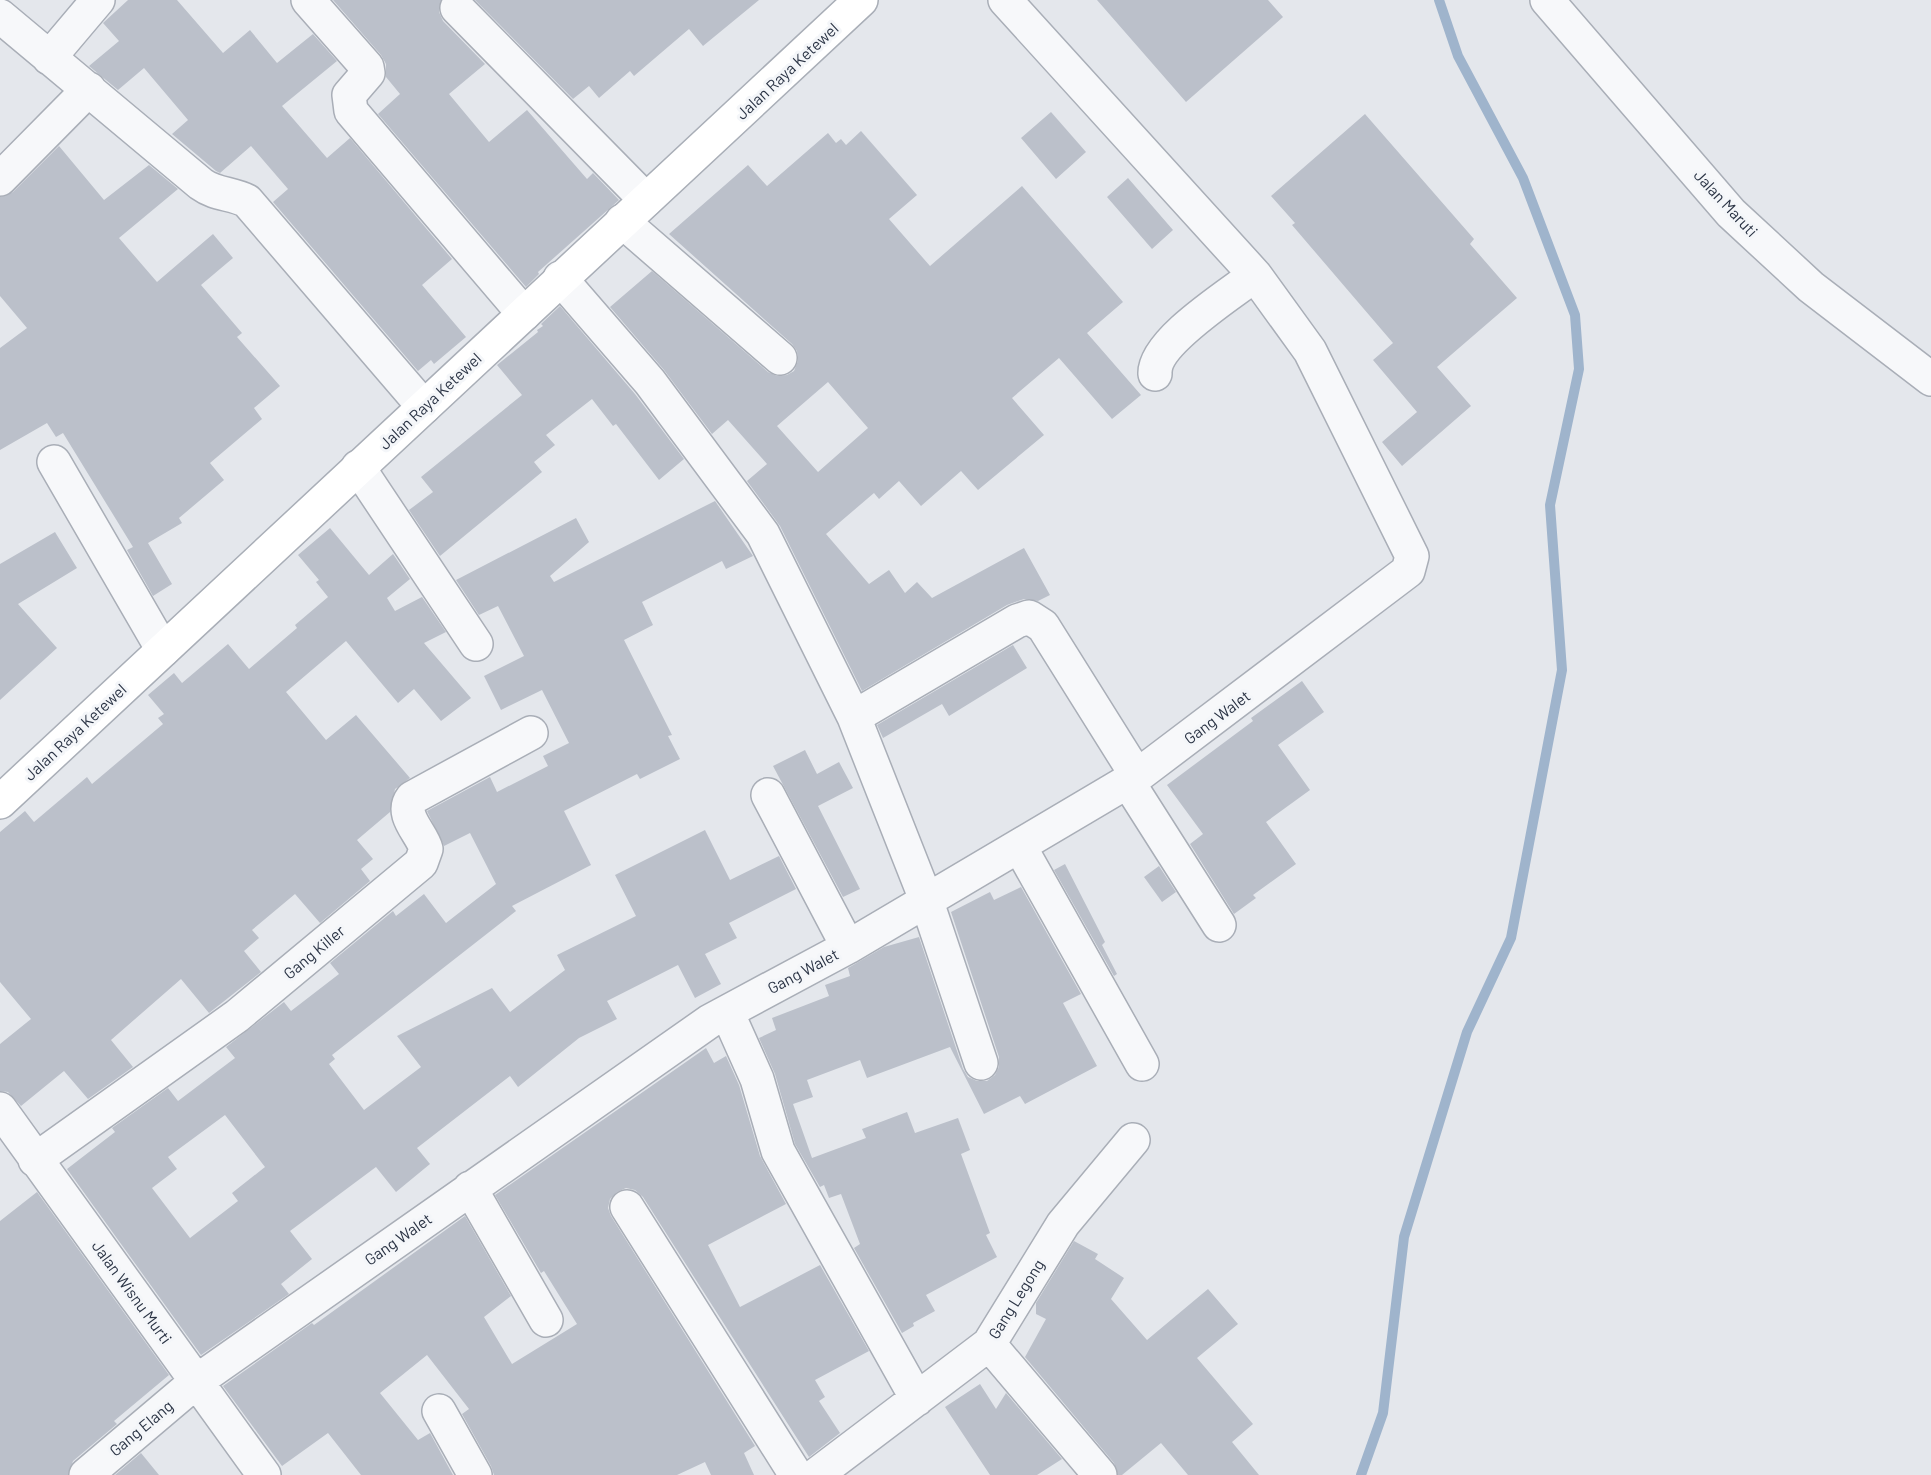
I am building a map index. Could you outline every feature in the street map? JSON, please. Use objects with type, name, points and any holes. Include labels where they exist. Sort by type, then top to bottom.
[{"type":"main road","name":"Jalan Raya Ketewel","points":[[0,802],[861,0]]},
{"type":"street","points":[[49,58],[98,0]]},
{"type":"street","points":[[308,0],[367,67],[368,73],[349,95],[351,111],[524,314]]},
{"type":"street","points":[[1005,0],[1255,274],[1173,339],[1159,356],[1155,374]]},
{"type":"street","name":"Jalan Maruti","points":[[1547,0],[1731,213],[1811,287],[1931,379]]},
{"type":"street","points":[[457,8],[634,211],[780,358]]},
{"type":"street","points":[[0,16],[201,184],[217,194],[237,196],[247,201],[424,407]]},
{"type":"street","points":[[0,179],[89,89]]},
{"type":"street","name":"Gang Walet","points":[[196,1381],[470,1188],[727,1012],[927,902],[1133,779],[1401,579],[1410,566],[1412,556],[1310,351],[1255,274]]},
{"type":"street","points":[[560,278],[650,382],[763,534],[854,717],[927,902],[981,1063]]},
{"type":"street","points":[[54,462],[163,650]]},
{"type":"street","points":[[358,467],[476,644]]},
{"type":"street","points":[[854,717],[1017,621],[1029,617],[1043,626],[1219,925]]},
{"type":"street","name":"Gang Killer","points":[[35,1160],[237,1016],[421,863],[426,849],[408,815],[408,803],[412,798],[531,733]]},
{"type":"street","points":[[768,795],[848,947]]},
{"type":"street","points":[[1020,847],[1142,1064]]},
{"type":"street","points":[[727,1012],[757,1079],[778,1151],[917,1399]]},
{"type":"street","name":"Jalan Wisnu Murti","points":[[0,1109],[264,1475]]},
{"type":"street","name":"Gang Legong","points":[[816,1475],[989,1344],[1064,1224],[1133,1140]]},
{"type":"street","points":[[470,1188],[546,1320]]},
{"type":"street","points":[[627,1207],[796,1475]]},
{"type":"street","points":[[989,1344],[1100,1475]]},
{"type":"street","name":"Gang Elang","points":[[86,1475],[196,1381]]},
{"type":"street","points":[[439,1411],[475,1475]]},
{"type":"building","points":[[128,0],[177,0],[223,53],[250,30],[277,63],[313,34],[337,61],[282,106],[327,158],[350,138],[452,259],[422,285],[466,337],[434,364],[431,360],[418,371],[273,202],[288,189],[251,146],[220,173],[172,134],[188,120],[144,68],[118,90],[89,66],[119,41],[103,23]]},
{"type":"building","points":[[333,0],[441,0],[439,12],[443,21],[485,64],[449,94],[489,142],[527,110],[587,179],[593,173],[619,200],[538,272],[539,274],[526,287],[378,114],[400,94],[386,77],[386,64],[381,55]]},
{"type":"building","points":[[475,0],[759,0],[703,46],[689,29],[634,76],[630,71],[599,98],[589,86],[573,99]]},
{"type":"building","points":[[1097,0],[1268,0],[1283,17],[1186,102]]},
{"type":"building","points":[[1051,112],[1086,152],[1056,179],[1021,138]]},
{"type":"building","points":[[1365,114],[1474,239],[1470,244],[1517,298],[1437,367],[1471,406],[1402,466],[1382,442],[1417,412],[1373,360],[1393,343],[1292,225],[1295,223],[1271,196]]},
{"type":"building","points":[[861,131],[917,195],[889,219],[930,266],[1022,186],[1123,302],[1087,333],[1141,395],[1112,419],[1059,358],[1012,398],[1044,435],[978,490],[961,471],[921,506],[899,481],[879,499],[874,493],[826,534],[869,584],[889,570],[905,593],[917,582],[932,598],[1024,548],[1050,595],[1038,601],[1024,599],[1007,605],[862,691],[780,526],[747,481],[767,464],[728,420],[712,434],[664,370],[610,307],[652,271],[768,372],[777,376],[787,375],[794,371],[798,361],[797,351],[792,344],[669,234],[748,165],[767,186],[828,133],[836,143],[841,139],[846,145]],"holes":[[[828,382],[868,428],[818,472],[777,426]]]},
{"type":"building","points":[[59,146],[104,200],[149,165],[178,189],[119,238],[157,282],[213,234],[233,258],[201,285],[242,333],[237,337],[280,386],[254,408],[262,419],[210,463],[224,480],[179,518],[182,523],[148,543],[172,584],[153,596],[127,550],[133,547],[63,433],[56,437],[47,423],[0,450],[0,348],[27,328],[0,296],[0,197],[13,192]]},
{"type":"building","points":[[1128,178],[1173,230],[1152,249],[1107,197]]},
{"type":"building","points":[[560,306],[635,394],[684,459],[659,480],[616,424],[613,426],[592,399],[546,435],[555,445],[534,462],[542,472],[440,556],[409,510],[433,492],[421,477],[522,395],[497,365],[538,332],[537,330],[543,326],[541,324]]},
{"type":"building","points":[[715,501],[753,556],[726,569],[722,561],[642,602],[653,625],[624,640],[672,735],[668,736],[680,759],[640,779],[637,774],[564,811],[591,865],[512,906],[516,911],[332,1055],[335,1059],[329,1064],[364,1110],[421,1067],[397,1036],[492,988],[510,1012],[565,970],[557,955],[636,916],[615,875],[705,830],[730,880],[779,856],[796,889],[729,923],[737,938],[705,954],[721,984],[695,998],[678,965],[607,1001],[617,1019],[579,1038],[518,1087],[510,1076],[417,1148],[430,1164],[396,1192],[376,1167],[290,1231],[312,1259],[281,1284],[289,1294],[201,1355],[67,1169],[115,1132],[112,1128],[168,1088],[178,1101],[235,1058],[226,1047],[284,1002],[291,1011],[339,974],[330,963],[393,911],[396,916],[424,894],[446,923],[496,884],[470,833],[444,846],[427,811],[490,777],[497,792],[548,766],[543,756],[569,743],[542,690],[501,710],[484,676],[524,656],[498,606],[479,615],[456,580],[576,518],[589,542],[550,576],[554,582]],"holes":[[[225,1115],[265,1167],[232,1193],[238,1201],[190,1238],[152,1188],[177,1169],[168,1157]]]},
{"type":"building","points":[[330,528],[369,575],[393,554],[410,579],[387,598],[395,611],[422,597],[446,632],[424,643],[471,698],[441,721],[414,689],[398,703],[346,641],[286,692],[326,740],[356,715],[410,778],[395,789],[390,812],[357,840],[373,859],[361,869],[370,881],[320,923],[295,894],[252,930],[259,938],[244,951],[261,972],[209,1013],[181,979],[111,1040],[133,1067],[88,1099],[64,1071],[21,1106],[8,1092],[0,1091],[0,1044],[31,1019],[0,982],[0,832],[25,811],[34,822],[87,777],[92,784],[163,724],[158,718],[164,714],[148,695],[174,673],[182,683],[228,644],[249,669],[297,628],[295,625],[328,597],[316,582],[319,580],[298,555]]},
{"type":"building","points":[[55,532],[77,568],[18,604],[57,648],[0,700],[0,564]]},
{"type":"building","points":[[1013,645],[1027,668],[949,716],[942,704],[883,738],[877,725]]},
{"type":"building","points":[[1302,681],[1324,712],[1278,745],[1310,790],[1266,822],[1296,864],[1253,895],[1256,898],[1234,914],[1190,844],[1203,834],[1167,785],[1253,721],[1251,718]]},
{"type":"building","points":[[805,750],[817,774],[839,762],[853,788],[818,806],[860,889],[843,897],[773,766]]},
{"type":"building","points":[[1065,864],[1105,942],[1102,945],[1117,974],[1114,976],[1054,870]]},
{"type":"building","points":[[1159,866],[1176,892],[1162,902],[1144,877]]},
{"type":"building","points":[[1021,887],[1081,994],[1063,1003],[1097,1066],[1025,1104],[1020,1096],[984,1114],[950,1047],[867,1078],[860,1060],[807,1080],[813,1097],[793,1104],[812,1158],[866,1138],[862,1129],[907,1112],[915,1133],[958,1118],[970,1150],[961,1154],[990,1233],[986,1235],[997,1257],[926,1295],[935,1311],[913,1323],[914,1326],[902,1333],[854,1248],[860,1244],[841,1194],[829,1198],[824,1185],[820,1187],[795,1144],[775,1074],[759,1038],[776,1030],[772,1018],[829,996],[825,985],[850,976],[848,968],[884,947],[919,937],[963,1069],[968,1077],[977,1081],[987,1081],[995,1075],[999,1067],[999,1057],[951,912],[990,892],[994,900]]},
{"type":"building","points":[[706,1048],[714,1063],[726,1056],[739,1085],[760,1156],[786,1204],[708,1245],[740,1307],[820,1265],[869,1351],[815,1380],[825,1397],[819,1401],[840,1433],[809,1457],[643,1197],[635,1190],[626,1188],[617,1192],[610,1199],[608,1208],[611,1216],[755,1446],[744,1453],[754,1475],[711,1475],[705,1462],[677,1475],[494,1475],[462,1414],[469,1409],[427,1355],[380,1393],[418,1440],[430,1433],[453,1475],[361,1475],[328,1433],[282,1466],[223,1386],[312,1323],[314,1325],[465,1216],[511,1296],[484,1317],[512,1364],[577,1324],[544,1271],[541,1273],[495,1195]]},
{"type":"building","points":[[37,1192],[169,1375],[114,1421],[117,1424],[73,1461],[68,1475],[0,1475],[0,1221]]},
{"type":"building","points":[[1074,1241],[1098,1254],[1095,1259],[1124,1278],[1111,1299],[1147,1340],[1208,1289],[1238,1324],[1197,1358],[1253,1424],[1232,1442],[1259,1475],[1188,1475],[1161,1443],[1122,1475],[1118,1475],[1114,1463],[1025,1357],[1046,1319],[1036,1314],[1036,1303]]},
{"type":"building","points":[[980,1384],[996,1409],[1006,1393],[1062,1459],[1037,1475],[990,1475],[945,1407]]},
{"type":"building","points":[[141,1453],[159,1475],[115,1475]]},
{"type":"waterway","points":[[1361,1475],[1383,1413],[1404,1237],[1467,1032],[1511,938],[1562,670],[1550,505],[1579,369],[1575,315],[1523,178],[1458,56],[1439,0]]}]
